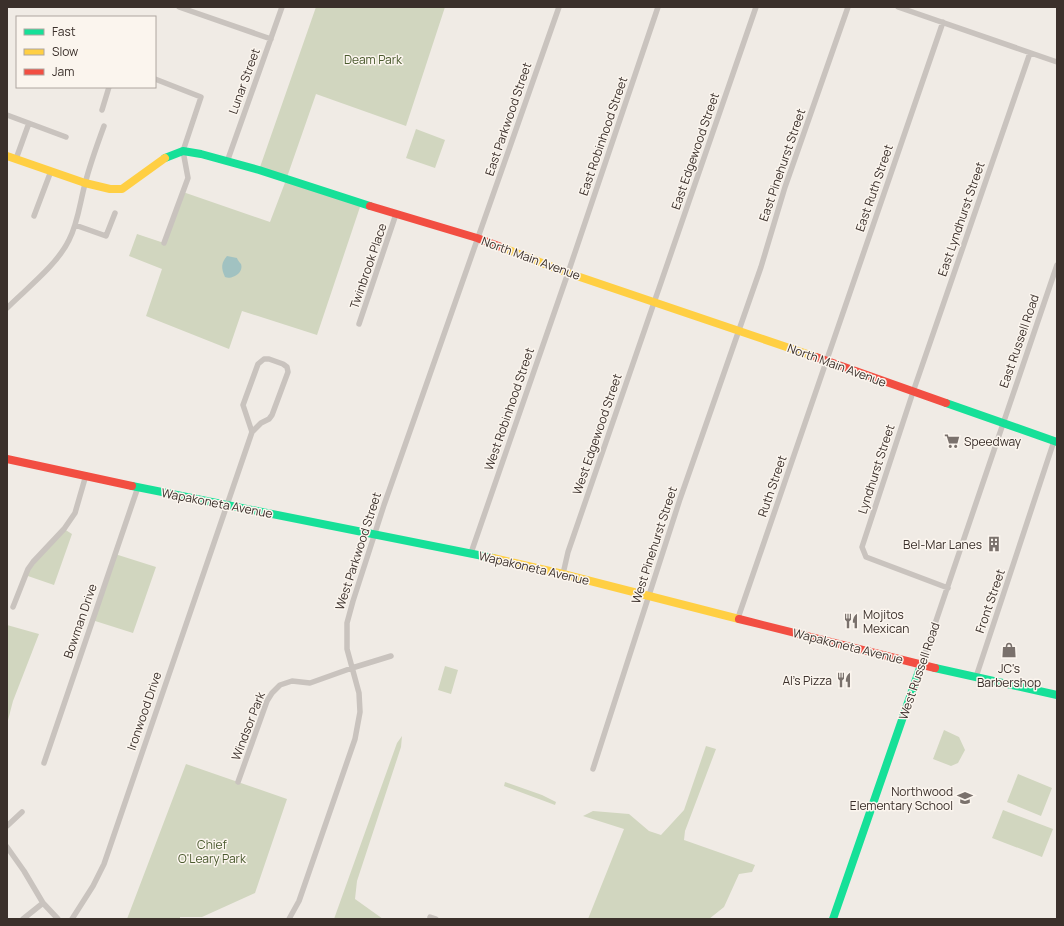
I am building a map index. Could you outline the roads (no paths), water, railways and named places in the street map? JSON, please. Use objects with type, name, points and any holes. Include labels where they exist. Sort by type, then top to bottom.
[{"type":"main road","name":"North Main Avenue","points":[[184,151],[201,154],[259,170],[396,214],[477,238],[568,273],[739,330],[1056,442]]},
{"type":"main road","points":[[7,156],[110,190],[122,189],[165,158],[184,151]]},
{"type":"main road","name":"Wapakoneta Avenue","points":[[7,459],[226,505],[471,553],[649,595],[921,665],[1057,695]]},
{"type":"main road","name":"West Russell Road","points":[[833,919],[921,665]]},
{"type":"street","points":[[179,7],[271,39]]},
{"type":"street","name":"Lunar Street","points":[[227,162],[282,7]]},
{"type":"street","name":"East Parkwood Street","points":[[477,238],[559,7]]},
{"type":"street","name":"East Robinhood Street","points":[[568,273],[658,7]]},
{"type":"street","name":"East Edgewood Street","points":[[654,302],[756,7]]},
{"type":"street","name":"East Pinehurst Street","points":[[739,330],[761,267],[785,187],[848,7]]},
{"type":"street","points":[[898,7],[1057,62]]},
{"type":"street","name":"East Ruth Street","points":[[826,361],[943,22]]},
{"type":"street","name":"East Lyndhurst Street","points":[[913,392],[1030,52]]},
{"type":"street","points":[[156,79],[200,97],[184,151],[188,178],[164,243]]},
{"type":"street","points":[[102,110],[109,88]]},
{"type":"street","points":[[7,116],[66,137]]},
{"type":"street","points":[[16,159],[29,123]]},
{"type":"street","points":[[7,308],[61,253],[69,240],[75,224],[85,183],[104,126]]},
{"type":"street","points":[[34,216],[51,171]]},
{"type":"street","points":[[75,224],[106,236],[115,213]]},
{"type":"street","name":"Twinbrook Place","points":[[360,324],[396,214]]},
{"type":"street","name":"West Parkwood Street","points":[[289,919],[299,901],[355,739],[360,712],[360,700],[347,649],[347,623],[353,601],[374,533],[477,238]]},
{"type":"street","name":"East Russell Road","points":[[1003,423],[1057,265]]},
{"type":"street","name":"West Robinhood Street","points":[[471,553],[568,273]]},
{"type":"street","name":"West Edgewood Street","points":[[562,574],[568,552],[654,302]]},
{"type":"street","name":"West Pinehurst Street","points":[[593,769],[649,595],[739,330]]},
{"type":"street","points":[[269,358],[283,364],[287,367],[288,372],[272,415],[252,432],[243,405],[258,364],[264,359],[269,358]]},
{"type":"street","name":"Ruth Street","points":[[738,618],[826,361]]},
{"type":"street","name":"Lyndhurst Street","points":[[913,392],[862,547],[866,557],[948,588]]},
{"type":"street","name":"West Russell Road","points":[[921,665],[1003,423]]},
{"type":"street","name":"Ironwood Drive","points":[[72,919],[93,886],[104,864],[252,432]]},
{"type":"street","name":"Front Street","points":[[976,677],[1056,442]]},
{"type":"street","points":[[13,606],[28,569],[64,529],[75,513],[86,476]]},
{"type":"street","name":"Bowman Drive","points":[[44,762],[138,487]]},
{"type":"street","name":"Windsor Park","points":[[238,782],[267,701],[272,692],[280,685],[292,681],[310,683],[391,656]]},
{"type":"street","points":[[7,826],[22,812]]},
{"type":"street","points":[[7,847],[43,904],[58,919]]},
{"type":"street","points":[[23,919],[43,904]]},
{"type":"street","points":[[430,917],[436,919]]},
{"type":"water","points":[[227,256],[237,258],[241,264],[241,270],[239,273],[231,278],[225,277],[222,268]]},
{"type":"place","name":"Speedway","points":[[952,441]]},
{"type":"place","name":"Bel-Mar Lanes","points":[[994,544]]},
{"type":"place","name":"Mojitos Mexican","points":[[851,621]]},
{"type":"place","name":"JC's Barbershop","points":[[1009,650]]},
{"type":"place","name":"Al's Pizza","points":[[844,680]]},
{"type":"place","name":"Northwood Elementary School","points":[[965,798]]},
{"type":"park label","name":"Deam Park","points":[[373,59]]},
{"type":"park label","name":"Chief O'Leary Park","points":[[212,851]]}]
